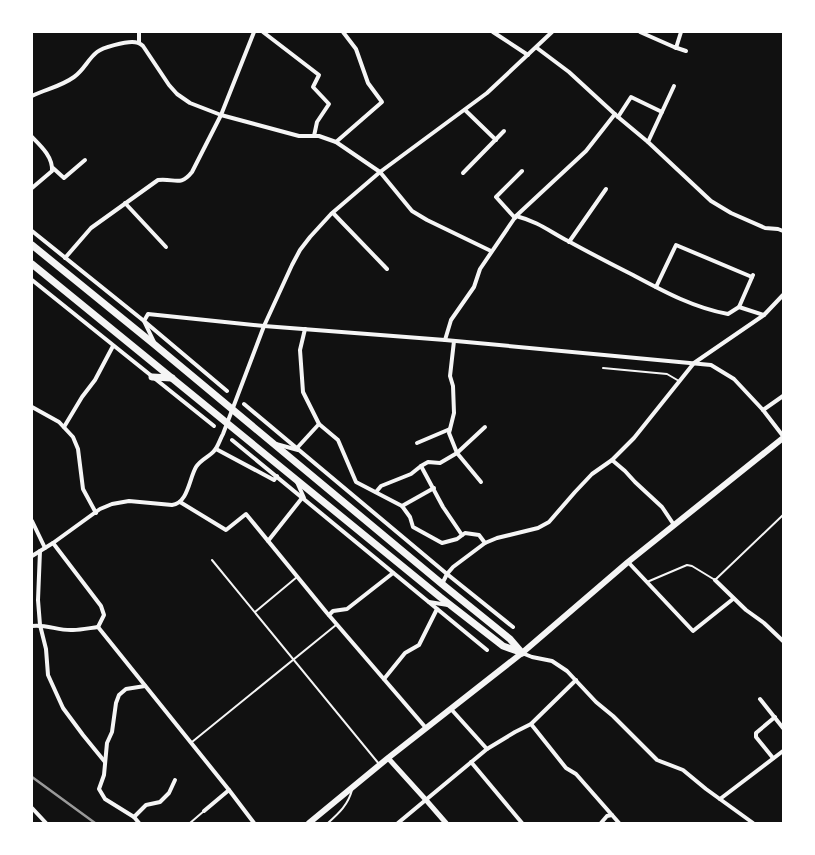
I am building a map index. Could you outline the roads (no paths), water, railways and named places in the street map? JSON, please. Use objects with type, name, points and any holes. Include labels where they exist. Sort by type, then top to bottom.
[{"type":"highway","points":[[32,245],[155,345],[442,584],[510,638],[522,653]]},
{"type":"highway","points":[[32,264],[450,605],[503,646],[522,653]]},
{"type":"highway","points":[[152,377],[173,378]]},
{"type":"main road","points":[[308,823],[379,765],[522,653],[628,562],[783,437]]},
{"type":"street","points":[[139,32],[139,43]]},
{"type":"street","points":[[65,258],[91,228],[158,180],[165,179],[181,182],[188,178],[221,115],[254,32]]},
{"type":"street","points":[[264,32],[319,75],[313,87],[329,104],[317,122],[314,136]]},
{"type":"street","points":[[336,142],[382,102],[368,84],[356,49],[343,32]]},
{"type":"street","points":[[493,32],[528,55]]},
{"type":"street","points":[[32,556],[53,543],[100,509],[129,501],[172,505],[180,502],[196,468],[208,454],[216,449],[264,326],[300,250],[310,236],[333,213],[380,172],[487,93],[537,48],[552,32]]},
{"type":"street","points":[[640,32],[686,51]]},
{"type":"street","points":[[676,48],[681,32]]},
{"type":"street","points":[[32,96],[56,88],[74,77],[82,70],[96,52],[102,49],[131,42],[139,43],[143,46],[177,94],[190,103],[221,115],[299,136],[319,136],[336,142],[380,172],[412,211],[427,220],[491,251]]},
{"type":"street","points":[[537,48],[569,72],[648,142],[711,201],[731,214],[765,228],[783,231]]},
{"type":"street","points":[[648,142],[674,86]]},
{"type":"street","points":[[445,340],[451,320],[474,287],[480,269],[491,251],[516,217],[586,151],[631,97],[662,112]]},
{"type":"street","points":[[465,110],[496,140]]},
{"type":"street","points":[[463,172],[504,131]]},
{"type":"street","points":[[32,137],[48,154],[53,168],[64,178],[85,160]]},
{"type":"street","points":[[32,188],[52,171],[53,168]]},
{"type":"street","points":[[522,171],[496,197],[516,217],[531,220],[669,295],[717,312],[728,314],[739,307],[753,276],[676,245],[656,287]]},
{"type":"street","points":[[569,242],[606,189]]},
{"type":"street","points":[[125,203],[166,247]]},
{"type":"street","points":[[333,213],[388,269]]},
{"type":"street","points":[[32,231],[144,321],[227,391]]},
{"type":"street","points":[[32,280],[214,426]]},
{"type":"street","points":[[442,584],[447,574],[453,567],[485,543],[497,538],[538,528],[549,522],[592,474],[612,460],[634,438],[694,363],[764,315],[783,296]]},
{"type":"street","points":[[739,307],[764,315]]},
{"type":"street","points":[[144,321],[148,314],[264,326],[445,340],[711,365],[734,379],[763,410],[783,437]]},
{"type":"street","points":[[144,321],[155,345]]},
{"type":"street","points":[[305,329],[300,350],[303,392],[318,424],[338,440],[356,482],[402,506],[410,516],[414,527],[442,543],[456,539],[465,533],[478,535],[485,543]]},
{"type":"street","points":[[454,341],[450,376],[453,386],[454,413],[449,433],[457,453],[481,482]]},
{"type":"street","points":[[64,427],[82,397],[95,380],[113,346]]},
{"type":"street","points":[[763,410],[783,396]]},
{"type":"street","points":[[244,404],[447,574],[513,627]]},
{"type":"street","points":[[32,407],[54,419],[73,437],[78,450],[83,489],[96,513]]},
{"type":"street","points":[[299,449],[318,424]]},
{"type":"street","points":[[376,492],[381,486],[411,474],[428,462],[440,463],[457,453],[484,427]]},
{"type":"street","points":[[417,443],[450,429]]},
{"type":"street","points":[[232,440],[487,650]]},
{"type":"street","points":[[273,443],[299,449]]},
{"type":"street","points":[[216,449],[274,480],[276,476]]},
{"type":"street","points":[[612,460],[626,471],[635,482],[662,507],[674,525]]},
{"type":"street","points":[[421,466],[443,507],[462,535]]},
{"type":"street","points":[[295,478],[303,499]]},
{"type":"street","points":[[402,506],[434,488]]},
{"type":"street","points":[[268,541],[303,499]]},
{"type":"street","points":[[180,502],[226,530],[246,514],[297,577],[426,728]]},
{"type":"street","points":[[32,520],[45,548]]},
{"type":"street","points":[[53,543],[101,606],[104,615],[98,627]]},
{"type":"street","points":[[40,551],[38,600],[40,625],[46,649],[48,675],[63,708],[105,762]]},
{"type":"street","points":[[628,562],[646,583],[693,631],[733,599]]},
{"type":"street","points":[[329,615],[333,611],[347,609],[393,573]]},
{"type":"street","points":[[715,580],[733,599],[783,640]]},
{"type":"street","points":[[428,602],[450,605]]},
{"type":"street","points":[[384,679],[405,653],[419,645],[437,609]]},
{"type":"street","points":[[32,626],[40,625],[61,630],[98,627]]},
{"type":"street","points":[[98,627],[254,823]]},
{"type":"street","points":[[522,653],[532,657],[552,661],[567,671],[596,702],[613,716],[657,760],[683,770],[753,823]]},
{"type":"street","points":[[398,823],[487,750],[514,732],[531,724],[576,680]]},
{"type":"street","points":[[139,823],[134,817],[105,799],[99,789],[104,775],[107,743],[112,732],[116,703],[119,695],[126,689],[145,686]]},
{"type":"street","points":[[760,699],[783,728]]},
{"type":"street","points":[[451,709],[487,750]]},
{"type":"street","points":[[773,758],[756,737],[756,733],[775,717]]},
{"type":"street","points":[[531,724],[566,768],[576,774],[619,823]]},
{"type":"street","points":[[720,799],[783,750]]},
{"type":"street","points":[[388,758],[446,823]]},
{"type":"street","points":[[471,762],[522,823]]},
{"type":"street","points":[[134,817],[146,805],[160,802],[169,793],[175,780]]},
{"type":"street","points":[[204,811],[229,790]]},
{"type":"street","points":[[32,808],[46,823]]},
{"type":"street","points":[[601,823],[607,816],[612,815]]},
{"type":"lane","points":[[604,368],[668,374],[679,381]]},
{"type":"lane","points":[[646,583],[687,565],[692,566],[715,580],[783,515]]},
{"type":"lane","points":[[212,560],[379,765]]},
{"type":"lane","points":[[255,612],[297,577]]},
{"type":"lane","points":[[191,743],[337,624]]},
{"type":"lane","points":[[328,823],[343,809],[350,798],[353,787]]},
{"type":"lane","points":[[190,823],[204,811]]},
{"type":"railway","points":[[32,777],[95,823]]}]
